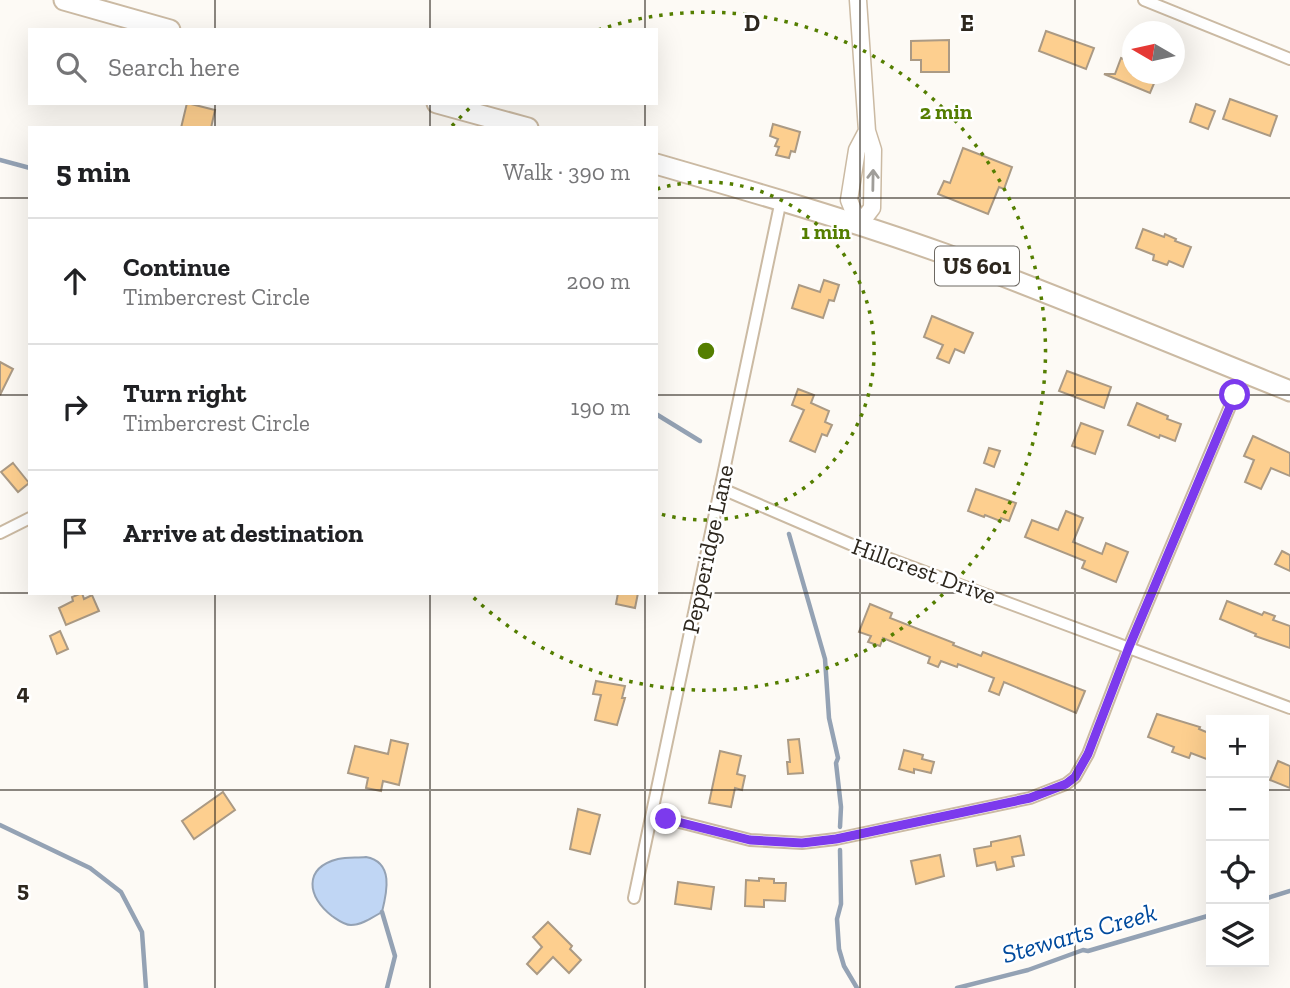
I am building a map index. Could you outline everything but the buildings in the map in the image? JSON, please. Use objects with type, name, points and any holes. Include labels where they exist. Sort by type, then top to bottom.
[{"type":"highway","points":[[64,0],[163,28]]},
{"type":"highway","points":[[444,105],[521,126]]},
{"type":"highway","name":"US 601","points":[[658,165],[859,225],[1014,280],[1290,391]]},
{"type":"street","points":[[858,0],[867,131],[873,150],[872,208],[859,225]]},
{"type":"street","points":[[1144,0],[1290,60]]},
{"type":"street","points":[[859,225],[849,200],[857,150],[867,131]]},
{"type":"street","name":"Pepperidge Lane","points":[[634,898],[781,200]]},
{"type":"street","points":[[652,815],[750,840],[802,843],[836,839],[1030,798],[1066,784],[1075,777],[1088,754],[1129,647],[1244,373]]},
{"type":"street","name":"Hillcrest Drive","points":[[720,488],[850,544],[1290,708]]},
{"type":"street","points":[[0,533],[28,519]]},
{"type":"water","points":[[366,857],[375,860],[385,871],[387,887],[382,912],[359,924],[346,924],[332,916],[317,900],[312,884],[314,876],[327,863],[338,859]]},
{"type":"waterway","points":[[0,160],[28,167]]},
{"type":"waterway","points":[[658,415],[700,441]]},
{"type":"waterway","points":[[789,534],[825,659],[829,718],[838,758],[836,763],[841,807],[840,827]]},
{"type":"waterway","points":[[0,825],[90,868],[121,892],[142,932],[146,988]]},
{"type":"waterway","points":[[840,850],[841,904],[837,919],[839,949],[844,966],[857,988]]},
{"type":"waterway","name":"Stewarts Creek","points":[[1269,897],[1290,891]]},
{"type":"waterway","points":[[382,912],[395,956],[387,988]]},
{"type":"waterway","name":"Stewarts Creek","points":[[957,988],[1028,970],[1083,950],[1088,951],[1206,916]]},
{"type":"route","points":[[666,819],[750,840],[802,843],[836,839],[1030,798],[1066,784],[1075,777],[1088,754],[1129,647],[1235,395]]}]
